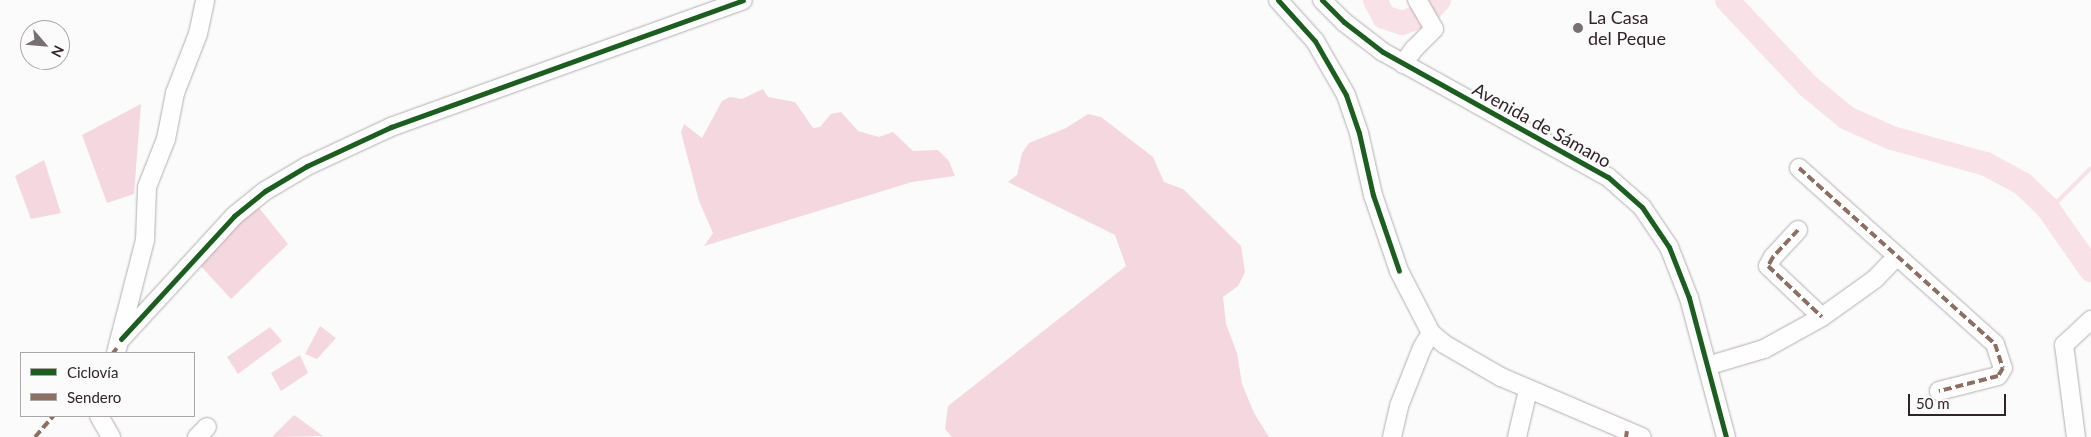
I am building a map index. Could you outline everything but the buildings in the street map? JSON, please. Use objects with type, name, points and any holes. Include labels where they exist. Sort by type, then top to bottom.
[{"type":"street","points":[[118,346],[145,240],[147,187],[166,139],[175,93],[198,34],[205,0]]},
{"type":"street","points":[[118,346],[234,216],[265,191],[307,166],[391,127],[743,0]]},
{"type":"street","points":[[1278,0],[1315,41],[1346,95],[1359,133],[1373,195],[1399,271],[1432,333],[1472,362],[1528,390],[1632,435]]},
{"type":"street","name":"Avenida de Sámano","points":[[1322,0],[1344,22],[1403,64],[1608,177],[1642,207],[1669,247],[1679,271],[1726,437]]},
{"type":"street","points":[[1403,64],[1414,48],[1434,29],[1432,22],[1418,4]]},
{"type":"street","points":[[1799,168],[1995,344],[2004,368],[1998,376],[1939,391]]},
{"type":"street","points":[[1798,230],[1772,257],[1768,266],[1822,318]]},
{"type":"street","points":[[1706,366],[1764,349],[1822,318],[1875,279],[1897,256]]},
{"type":"street","points":[[2076,437],[2064,345],[2091,320]]},
{"type":"street","points":[[1392,437],[1399,406],[1422,348],[1432,333]]},
{"type":"street","points":[[1517,437],[1528,390]]},
{"type":"street","points":[[100,417],[111,437]]},
{"type":"shaded area","points":[[763,89],[768,97],[795,102],[813,128],[820,127],[831,114],[841,112],[858,131],[879,137],[893,132],[913,151],[938,150],[949,161],[955,176],[912,182],[704,246],[713,233],[699,201],[681,132],[684,124],[702,138],[722,101],[730,97],[742,99]]},
{"type":"shaded area","points":[[141,104],[134,194],[107,203],[82,135]]},
{"type":"shaded area","points":[[1088,114],[1101,117],[1153,157],[1164,182],[1183,189],[1241,246],[1245,272],[1238,286],[1223,297],[1226,324],[1237,353],[1242,384],[1254,413],[1269,437],[952,437],[945,429],[948,406],[1126,266],[1115,235],[1008,182],[1017,175],[1022,153],[1029,143],[1066,128]]},
{"type":"shaded area","points":[[44,160],[61,213],[31,219],[15,176]]},
{"type":"shaded area","points":[[256,204],[288,244],[231,299],[198,263]]},
{"type":"shaded area","points":[[320,326],[336,338],[317,359],[305,354]]},
{"type":"shaded area","points":[[270,327],[282,341],[238,374],[227,357]]},
{"type":"shaded area","points":[[300,355],[308,373],[281,391],[271,373]]},
{"type":"shaded area","points":[[294,415],[323,436],[272,437]]},
{"type":"waterway","points":[[1375,0],[1384,17],[1402,23],[1426,14],[1439,0]]},
{"type":"waterway","points":[[1727,0],[1808,86],[1847,118],[1892,138],[1986,164],[2023,184],[2047,207],[2091,270]]},
{"type":"waterway","points":[[2049,210],[2091,168]]},
{"type":"marked path","points":[[1799,168],[1995,344],[2003,368],[1998,376],[1939,391]]},
{"type":"marked path","points":[[1798,230],[1773,257],[1768,266],[1822,317]]},
{"type":"marked path","points":[[114,352],[117,348]]},
{"type":"marked path","points":[[35,437],[52,417]]},
{"type":"marked path","points":[[1626,437],[1627,431]]},
{"type":"cycle path","points":[[121,339],[234,216],[265,191],[307,166],[391,127],[743,0]]},
{"type":"cycle path","points":[[1278,0],[1315,41],[1346,95],[1359,133],[1373,195],[1399,271]]},
{"type":"cycle path","points":[[1322,0],[1344,22],[1383,52],[1608,177],[1642,207],[1669,247],[1689,298],[1726,437]]},
{"type":"place","name":"La Casa del Peque","points":[[1578,28]]}]
